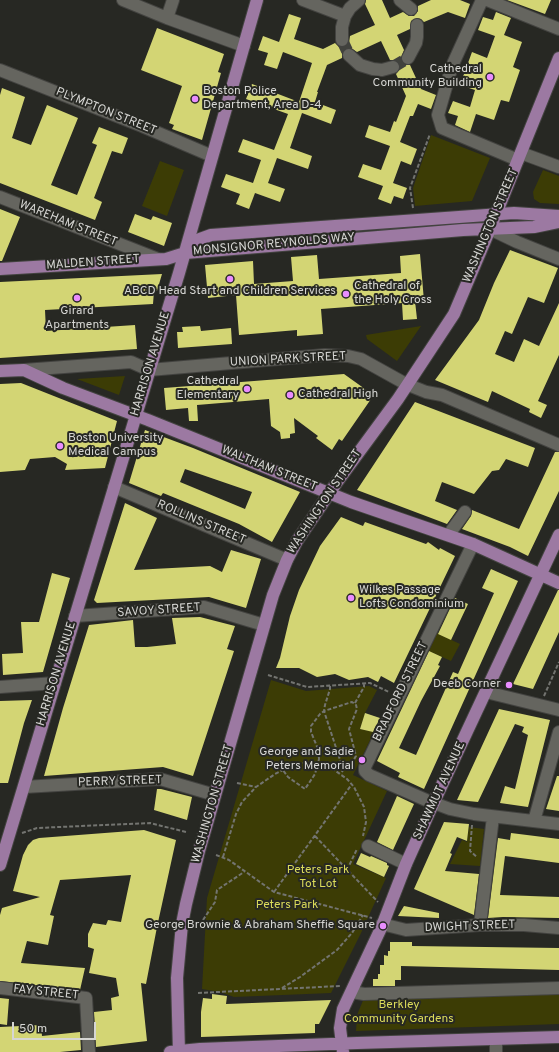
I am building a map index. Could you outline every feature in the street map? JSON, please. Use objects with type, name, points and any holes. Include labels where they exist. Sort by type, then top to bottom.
[{"type":"main road","name":"HARRISON AVENUE","points":[[0,865],[185,253],[256,0]]},
{"type":"main road","name":"WASHINGTON STREET","points":[[176,1052],[177,978],[182,924],[195,866],[273,595],[296,540],[398,399],[406,384],[454,314],[559,58]]},
{"type":"main road","name":"MONSIGNOR REYNOLDS WAY","points":[[185,253],[200,238],[211,235],[496,214],[522,213],[559,216]]},
{"type":"main road","name":"MONSIGNOR REYNOLDS WAY","points":[[185,253],[490,229],[538,227],[559,222]]},
{"type":"main road","name":"MALDEN STREET","points":[[0,269],[172,258],[185,253]]},
{"type":"main road","name":"UNION PARK STREET","points":[[0,371],[24,370]]},
{"type":"main road","name":"WALTHAM STREET","points":[[24,370],[63,388],[136,415],[351,502],[472,544],[540,576],[559,583]]},
{"type":"main road","name":"SHAWMUT AVENUE","points":[[342,1048],[340,1021],[343,1009],[382,924],[406,864],[559,535]]},
{"type":"main road","points":[[176,1052],[342,1048],[559,1037]]},
{"type":"street","points":[[123,0],[244,46]]},
{"type":"street","points":[[167,18],[173,0]]},
{"type":"street","points":[[303,0],[345,16]]},
{"type":"street","points":[[342,40],[342,27],[345,16],[350,8],[359,0]]},
{"type":"street","points":[[400,0],[411,9]]},
{"type":"street","points":[[482,0],[452,66],[438,115],[442,128],[520,156],[559,167]]},
{"type":"street","points":[[487,0],[559,29]]},
{"type":"street","points":[[408,58],[416,43],[417,25]]},
{"type":"street","points":[[349,55],[360,65],[373,69],[382,70],[393,67]]},
{"type":"street","name":"PLYMPTON STREET","points":[[0,70],[142,126],[212,156]]},
{"type":"street","name":"WAREHAM STREET","points":[[0,197],[158,259]]},
{"type":"street","points":[[490,229],[559,259]]},
{"type":"street","name":"UNION PARK STREET","points":[[24,370],[131,362],[149,370],[325,356],[348,356],[361,359],[406,384],[426,392],[442,395],[559,445]]},
{"type":"street","name":"ROLLINS STREET","points":[[114,487],[287,560]]},
{"type":"street","points":[[452,530],[465,512]]},
{"type":"street","name":"BRADFORD STREET","points":[[472,544],[365,769],[367,774],[434,804],[474,814],[559,824]]},
{"type":"street","name":"SAVOY STREET","points":[[75,616],[204,607],[264,626]]},
{"type":"street","points":[[0,687],[55,683]]},
{"type":"street","points":[[486,692],[559,710]]},
{"type":"street","points":[[534,820],[559,732]]},
{"type":"street","name":"PERRY STREET","points":[[24,787],[160,779],[215,795]]},
{"type":"street","points":[[480,925],[493,816]]},
{"type":"street","points":[[362,846],[406,864]]},
{"type":"street","name":"DWIGHT STREET","points":[[382,924],[406,930],[480,925],[524,925],[559,928]]},
{"type":"street","name":"FAY STREET","points":[[0,988],[86,998],[89,1052]]},
{"type":"street","points":[[352,992],[364,994],[559,988]]},
{"type":"street","points":[[496,1039],[496,1052]]},
{"type":"path","points":[[413,208],[410,188],[430,134]]},
{"type":"path","points":[[545,692],[559,662]]},
{"type":"path","points":[[268,675],[308,687],[370,683],[391,694]]},
{"type":"path","points":[[341,774],[356,756],[349,729],[357,711],[357,706],[355,703],[364,684]]},
{"type":"path","points":[[330,686],[324,705],[324,711],[343,770]]},
{"type":"path","points":[[280,766],[288,777],[305,789],[316,774],[319,753],[311,735],[311,726],[316,718],[324,711],[347,703],[355,703]]},
{"type":"path","points":[[223,857],[236,814],[242,802],[256,788],[282,770],[298,763],[318,763],[330,767],[352,784],[364,807],[366,822],[362,846],[347,870]]},
{"type":"path","points":[[354,787],[357,782]]},
{"type":"path","points":[[237,783],[256,788]]},
{"type":"path","points":[[274,892],[352,784]]},
{"type":"path","points":[[474,814],[470,852],[479,858]]},
{"type":"path","points":[[22,833],[36,828],[150,823],[186,832]]},
{"type":"path","points":[[315,836],[378,902]]},
{"type":"path","points":[[216,855],[229,860],[274,892],[372,918]]},
{"type":"path","points":[[203,920],[215,902],[217,890],[244,872]]},
{"type":"path","points":[[280,989],[300,977],[337,950],[352,934],[363,915]]},
{"type":"path","points":[[198,992],[340,986]]},
{"type":"green space","points":[[431,135],[490,158],[472,201],[415,206],[413,188]]},
{"type":"green space","points":[[160,161],[184,170],[167,216],[142,206]]},
{"type":"green space","points":[[543,170],[559,176],[559,204],[540,203],[534,199],[533,192]]},
{"type":"green space","points":[[421,326],[397,361],[367,339],[366,335]]},
{"type":"green space","points":[[125,376],[119,395],[77,379]]},
{"type":"green space","points":[[437,633],[460,644],[451,661],[429,651]]},
{"type":"green space","name":"Peters Park","points":[[271,680],[306,691],[369,686],[377,690],[365,713],[360,729],[374,732],[353,775],[387,791],[353,864],[386,878],[331,993],[234,997],[220,992],[202,989],[207,898]]},
{"type":"green space","points":[[469,827],[484,829],[480,866],[450,864],[462,840],[467,842]]},
{"type":"green space","name":"Berkley Community Gardens","points":[[559,992],[559,1024],[356,1031],[357,1015],[364,998]]},
{"type":"building","points":[[366,0],[382,0],[390,18],[403,12],[409,16],[414,16],[418,11],[418,6],[431,0],[460,0],[470,4],[465,18],[448,12],[424,22],[417,18],[411,21],[410,29],[397,35],[404,50],[401,58],[402,62],[405,65],[410,65],[421,89],[436,95],[431,109],[418,104],[413,116],[410,116],[400,142],[417,149],[411,165],[401,161],[393,183],[407,188],[403,199],[394,196],[391,204],[378,199],[383,186],[358,177],[363,164],[381,170],[390,146],[365,137],[369,125],[390,132],[394,121],[396,122],[406,96],[396,74],[400,69],[400,65],[395,60],[390,60],[381,41],[357,52],[351,48],[346,48],[342,53],[342,58],[327,65],[315,102],[336,110],[331,124],[302,113],[290,148],[312,156],[308,169],[277,158],[268,183],[285,189],[280,202],[255,193],[249,209],[236,204],[240,194],[221,187],[226,174],[253,183],[261,160],[238,152],[243,139],[274,150],[288,114],[246,99],[252,84],[299,102],[312,63],[283,52],[277,69],[264,65],[268,53],[258,50],[263,36],[279,42],[289,14],[301,18],[294,39],[323,49],[335,43],[339,47],[345,47],[349,43],[350,36],[375,25],[365,4]]},
{"type":"building","points":[[507,0],[551,0],[545,14]]},
{"type":"building","points":[[496,12],[511,18],[504,35],[522,42],[513,67],[520,70],[509,102],[501,100],[494,120],[476,114],[470,132],[455,125],[458,116],[448,113],[453,101],[470,107],[475,90],[460,85],[472,52],[487,58],[495,36],[478,30],[483,17],[493,20]]},
{"type":"building","name":"Boston Police Department, Area D-4","points":[[157,28],[224,54],[218,72],[221,73],[202,140],[172,129],[174,125],[169,123],[182,86],[141,70]]},
{"type":"building","points":[[2,88],[25,97],[12,138],[31,145],[47,105],[78,118],[51,185],[77,195],[97,145],[92,143],[99,127],[128,138],[122,154],[112,151],[94,198],[102,202],[95,220],[0,183],[0,95]]},
{"type":"building","points":[[0,209],[20,217],[2,261],[0,261]]},
{"type":"building","points":[[135,214],[151,220],[153,216],[172,223],[164,246],[128,232]]},
{"type":"building","points":[[510,250],[558,268],[544,303],[528,297],[512,334],[505,331],[495,354],[514,362],[524,339],[539,346],[559,303],[559,355],[538,401],[547,405],[541,418],[529,412],[530,409],[492,391],[488,402],[435,380],[479,320],[494,283]]},
{"type":"building","name":"Cathedral of the Holy Cross","points":[[420,254],[424,301],[415,301],[417,319],[403,320],[402,303],[321,309],[323,334],[297,336],[297,330],[239,335],[236,295],[208,298],[205,265],[253,261],[254,284],[293,281],[291,257],[317,255],[319,279],[401,273],[400,256]]},
{"type":"building","points":[[162,274],[157,291],[154,291],[153,304],[45,310],[46,331],[135,325],[137,349],[0,358],[0,282]]},
{"type":"building","points":[[200,326],[201,331],[231,328],[232,344],[178,348],[177,332],[183,332],[182,327]]},
{"type":"building","points":[[344,374],[372,394],[369,397],[371,399],[342,441],[339,439],[332,450],[316,438],[318,436],[294,418],[295,433],[290,434],[290,438],[281,439],[280,432],[271,426],[269,399],[197,405],[198,421],[189,421],[188,408],[166,410],[164,388]]},
{"type":"building","name":"Boston University Medical Campus","points":[[21,383],[117,421],[105,468],[65,470],[67,464],[55,457],[30,459],[25,470],[0,472],[0,384]]},
{"type":"building","points":[[415,402],[535,448],[528,467],[506,459],[499,470],[492,471],[474,494],[442,482],[435,501],[457,510],[447,524],[357,490]]},
{"type":"building","points":[[145,430],[300,492],[272,542],[239,524],[163,493],[161,496],[129,483]],"holes":[[[185,469],[252,492],[245,509],[180,482]]]},
{"type":"building","points":[[555,452],[559,452],[559,491],[528,556],[510,547],[462,529],[471,516],[472,510],[519,529]]},
{"type":"building","points":[[125,503],[157,518],[134,570],[210,566],[222,572],[231,550],[261,559],[246,608],[209,597],[97,603],[94,600]]},
{"type":"building","name":"Wilkes Passage Lofts Condominium","points":[[341,517],[363,526],[365,522],[426,544],[428,542],[439,550],[440,548],[455,556],[394,683],[381,676],[378,682],[368,677],[349,680],[335,674],[317,677],[299,668],[276,668],[280,658],[290,616],[299,590],[320,546]]},
{"type":"building","points":[[491,569],[518,581],[424,789],[398,777],[400,773],[377,761],[429,651],[442,657],[438,665],[440,666],[421,701],[399,748],[416,755],[453,672],[458,674],[494,593],[482,588]]},
{"type":"building","points":[[52,573],[70,578],[43,672],[3,675],[2,654],[23,653],[21,622],[39,622]]},
{"type":"building","points":[[558,590],[559,632],[533,689],[513,684]]},
{"type":"building","points":[[455,598],[468,604],[451,640],[438,634]]},
{"type":"building","points":[[200,617],[235,626],[227,649],[234,651],[193,776],[163,767],[44,776],[63,708],[89,625],[133,620],[135,647],[147,647],[176,644],[172,618]]},
{"type":"building","points":[[32,700],[24,723],[8,783],[0,783],[0,701]]},
{"type":"building","points":[[499,709],[550,720],[528,807],[500,803],[505,786],[515,789],[528,735],[522,732],[524,727],[515,724],[478,802],[457,800]]},
{"type":"building","points":[[365,713],[380,718],[373,732],[360,729]]},
{"type":"building","points":[[557,776],[559,776],[559,811],[546,809]]},
{"type":"building","points":[[157,789],[192,797],[187,820],[154,810]]},
{"type":"building","points":[[397,796],[414,804],[393,850],[377,842]]},
{"type":"building","points":[[444,822],[469,824],[467,841],[457,837],[450,853],[452,854],[445,871],[479,874],[474,915],[414,889]]},
{"type":"building","points":[[144,830],[176,840],[146,984],[141,983],[147,1041],[96,1047],[94,1012],[112,1010],[111,998],[119,996],[116,978],[89,973],[94,949],[88,947],[88,934],[93,923],[106,925],[108,920],[121,922],[131,875],[60,880],[50,915],[54,916],[48,945],[27,941],[21,963],[85,968],[80,990],[0,981],[0,915],[2,908],[40,897],[13,891],[23,855],[28,845],[33,840],[39,838]]},
{"type":"building","points":[[511,833],[559,839],[559,863],[505,856],[500,895],[559,897],[559,918],[488,918],[498,838],[510,840]]},
{"type":"building","points":[[361,853],[387,863],[389,866],[384,877],[356,864]]},
{"type":"building","points":[[404,906],[439,913],[439,918],[398,916]]},
{"type":"building","points":[[390,942],[412,942],[412,946],[559,948],[559,970],[401,966],[401,980],[395,980],[395,986],[373,986],[373,979],[378,979],[378,974],[380,974],[380,965],[384,965],[384,955],[388,956],[388,951],[390,951]]},
{"type":"building","points":[[212,994],[227,996],[226,1004],[331,1000],[319,1024],[315,1024],[315,1033],[201,1037],[201,1012],[203,998],[212,999]]},
{"type":"building","points":[[0,998],[9,999],[7,1025],[0,1024]]},
{"type":"building","points":[[41,1025],[42,1036],[80,1032],[81,1050],[60,1052],[0,1052],[0,1027]]},
{"type":"tunnel","points":[[342,40],[349,55]]},
{"type":"tunnel","points":[[393,67],[408,58]]},
{"type":"place","name":"Cathedral Community Building","points":[[490,77]]},
{"type":"place","name":"Boston Police Department, Area D-4","points":[[195,99]]},
{"type":"place","name":"ABCD Head Start and Children Services","points":[[230,279]]},
{"type":"place","name":"Cathedral of the Holy Cross","points":[[346,294]]},
{"type":"place","name":"Girard Apartments","points":[[77,298]]},
{"type":"place","name":"Cathedral Elementary","points":[[247,389]]},
{"type":"place","name":"Cathedral High","points":[[290,395]]},
{"type":"place","name":"Boston University Medical Campus","points":[[60,446]]},
{"type":"place","name":"Wilkes Passage Lofts Condominium","points":[[351,598]]},
{"type":"place","name":"Deeb Corner","points":[[509,685]]},
{"type":"place","name":"George and Sadie Peters Memorial","points":[[362,760]]},
{"type":"place","name":"George Brownie & Abraham Sheffie Square","points":[[383,926]]},
{"type":"park label","name":"Peters Park Tot Lot","points":[[318,878]]}]
